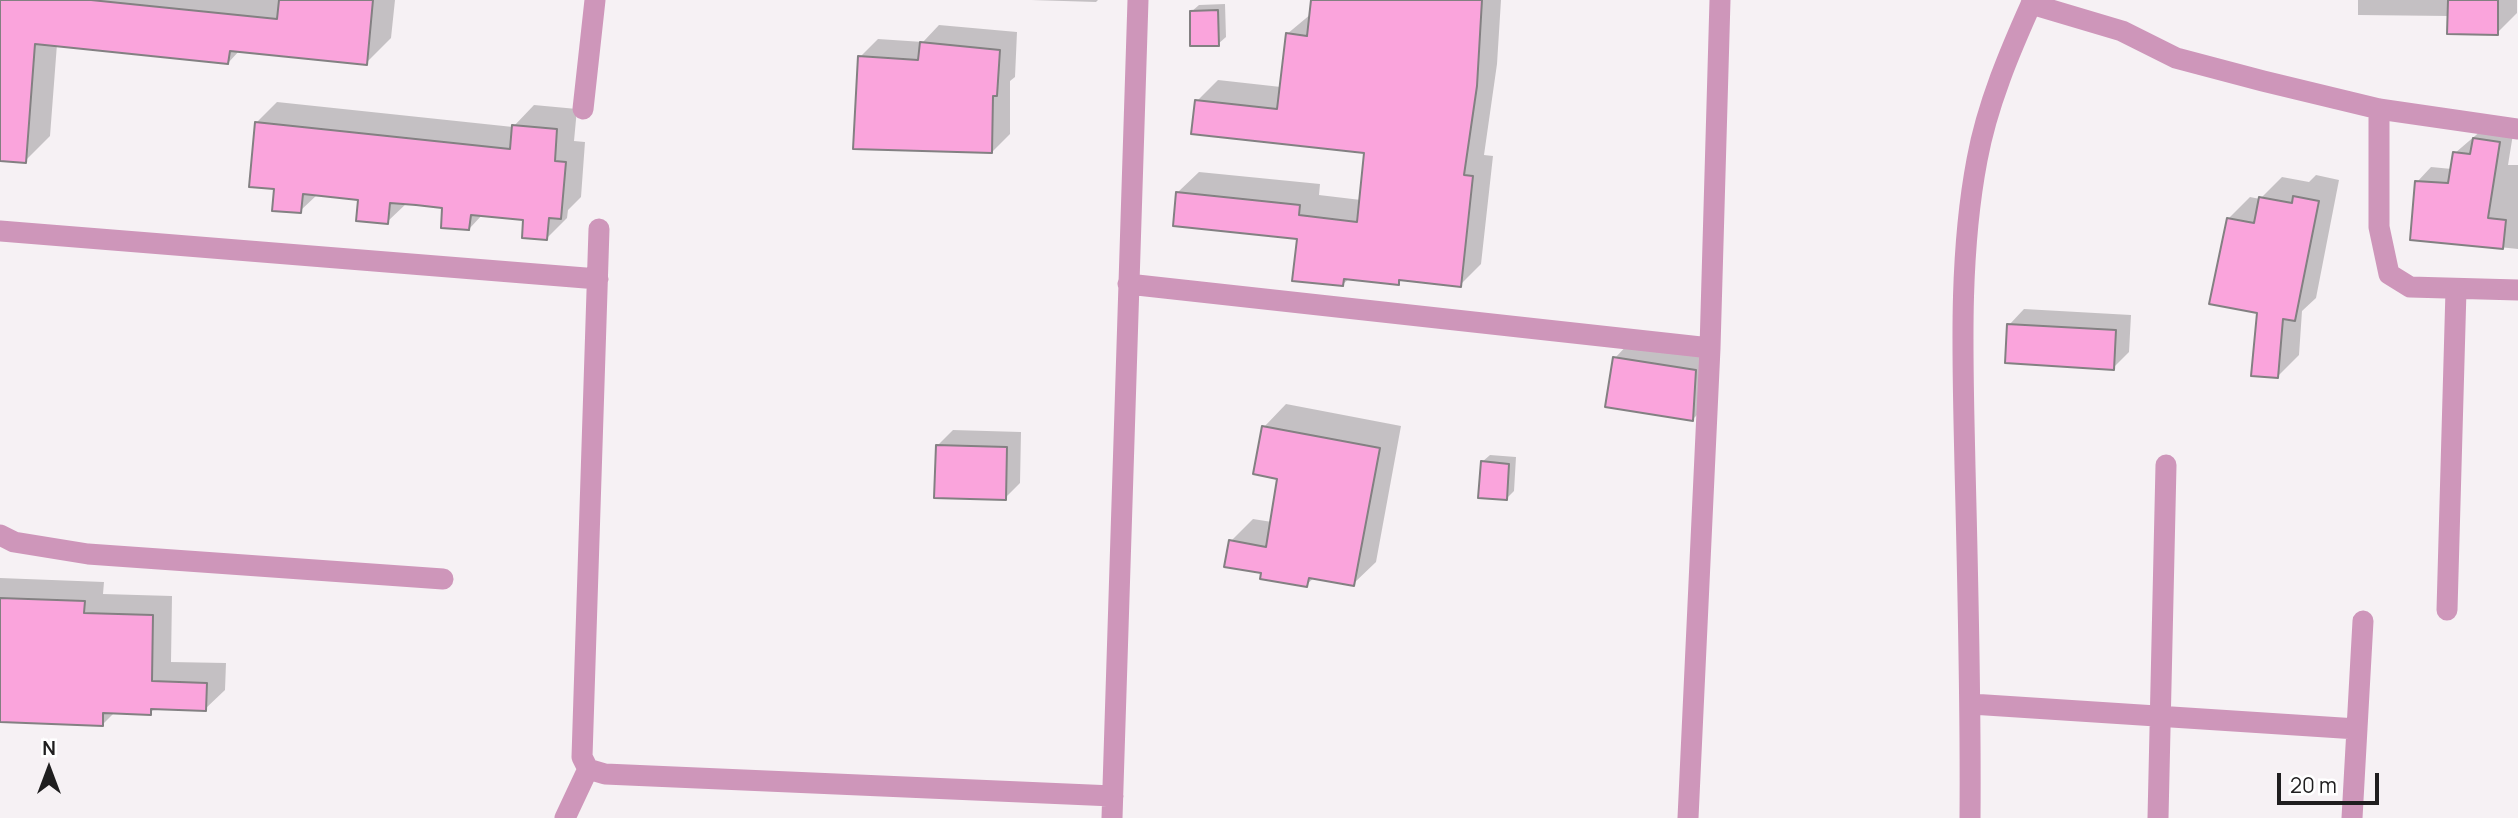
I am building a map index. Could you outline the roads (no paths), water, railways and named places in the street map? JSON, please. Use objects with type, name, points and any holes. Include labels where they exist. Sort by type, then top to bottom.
[{"type":"street","points":[[583,109],[595,0]]},
{"type":"street","points":[[1112,818],[1138,0]]},
{"type":"street","points":[[1688,818],[1710,348],[1720,0]]},
{"type":"street","points":[[1970,818],[1971,704],[1964,408],[1964,311],[1969,220],[1976,161],[1985,123],[2032,2],[2122,31],[2176,58],[2379,109],[2518,129]]},
{"type":"street","points":[[2379,109],[2379,227],[2389,274],[2410,287],[2518,290]]},
{"type":"street","points":[[599,229],[582,757],[588,769],[605,774],[1113,796]]},
{"type":"street","points":[[0,231],[598,279]]},
{"type":"street","points":[[1128,284],[1710,348]]},
{"type":"street","points":[[2447,610],[2456,290]]},
{"type":"street","points":[[2158,818],[2166,465]]},
{"type":"street","points":[[0,535],[14,542],[88,554],[443,579]]},
{"type":"street","points":[[2353,818],[2363,621]]},
{"type":"street","points":[[1971,704],[2160,719],[2357,729]]},
{"type":"street","points":[[565,818],[588,769]]}]
